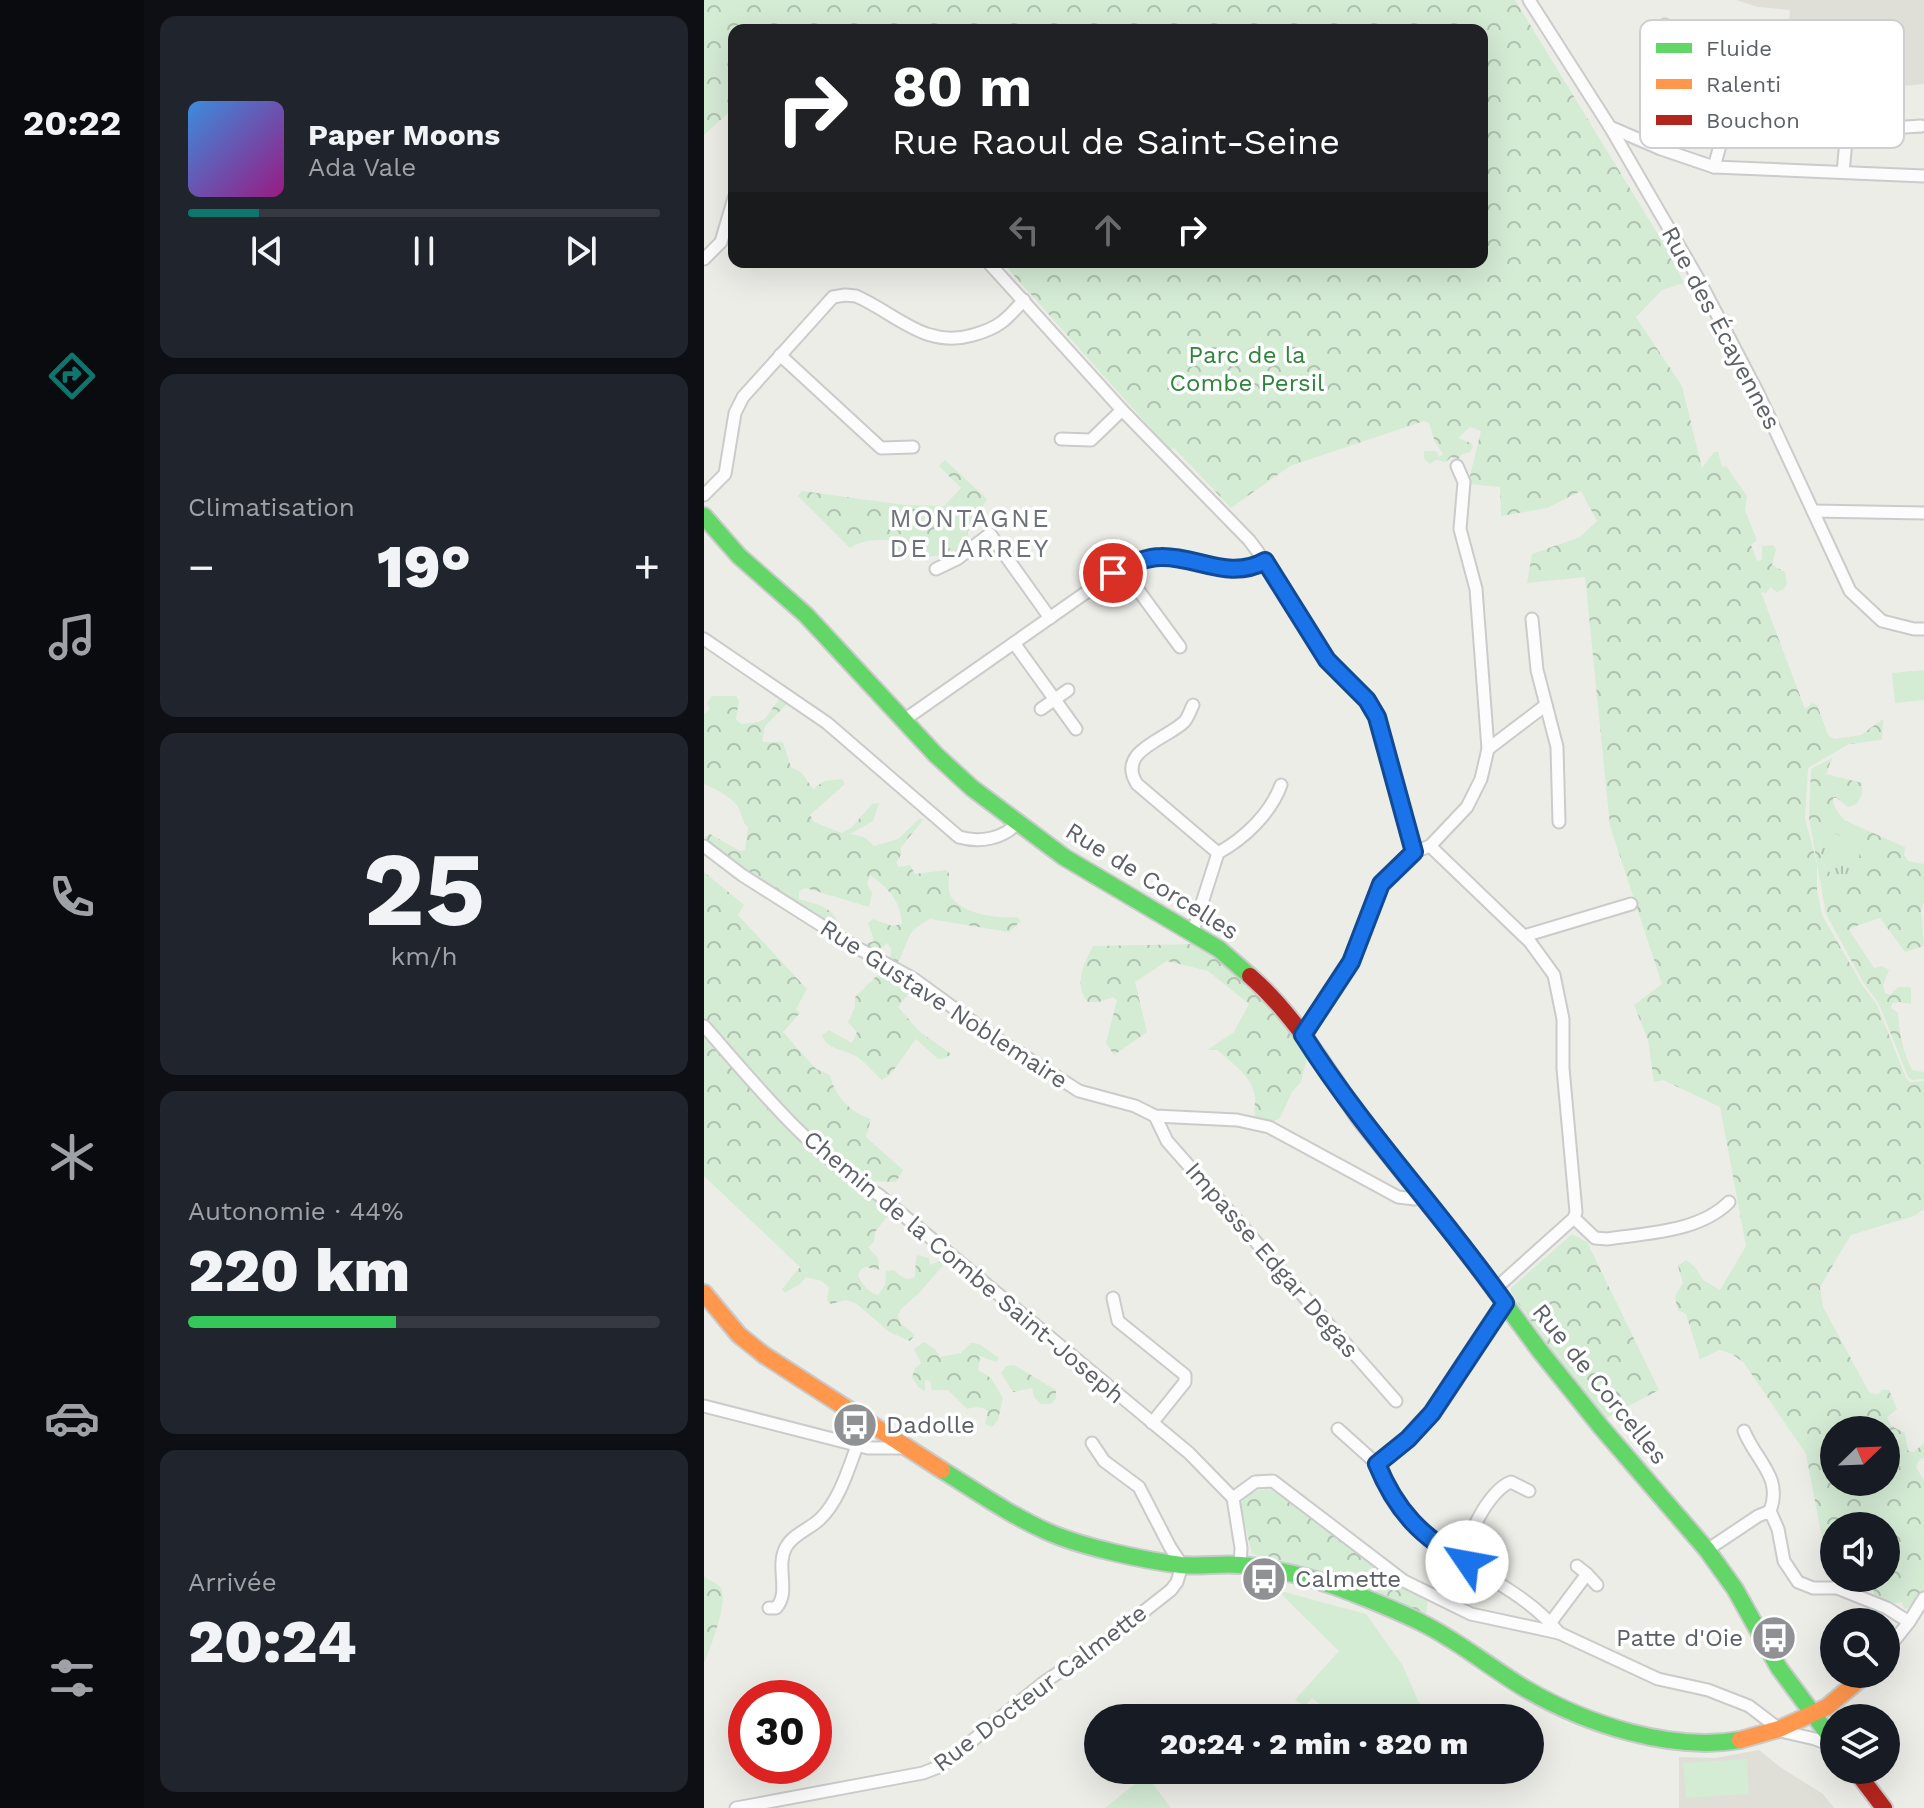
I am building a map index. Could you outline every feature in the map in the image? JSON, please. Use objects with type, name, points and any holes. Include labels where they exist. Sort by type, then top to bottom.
[{"type":"main road","name":"Rue de Corcelles","points":[[704,516],[739,556],[806,615],[972,788],[1064,857],[1193,931],[1252,976],[1303,1035],[1358,1116],[1601,1427],[1707,1550],[1735,1589],[1779,1668],[1820,1715]]},
{"type":"main road","points":[[704,1293],[751,1346],[906,1448],[1046,1531],[1082,1544],[1182,1565],[1240,1565],[1310,1579],[1404,1614],[1528,1690],[1602,1724],[1687,1744],[1721,1743],[1820,1716]]},
{"type":"main road","points":[[1834,1704],[1851,1688]]},
{"type":"main road","points":[[1866,1784],[1884,1808]]},
{"type":"street","name":"Rue des Écayennes","points":[[1529,0],[1610,127],[1707,296],[1758,393],[1850,591],[1882,621],[1924,629]]},
{"type":"street","points":[[1904,127],[1921,126]]},
{"type":"street","points":[[1610,127],[1640,140]]},
{"type":"street","points":[[1659,148],[1714,167],[1924,176]]},
{"type":"street","points":[[1714,167],[1719,148]]},
{"type":"street","points":[[1843,172],[1845,148]]},
{"type":"street","points":[[704,259],[721,242],[728,218]]},
{"type":"street","points":[[994,268],[1122,410],[1249,540],[1327,660],[1367,700],[1375,712],[1414,852]]},
{"type":"street","points":[[704,495],[725,474],[735,413],[740,402],[828,301],[839,295],[856,296],[921,333],[950,340],[995,328],[1024,300]]},
{"type":"street","points":[[780,355],[881,448],[913,447]]},
{"type":"street","points":[[1061,439],[1091,440],[1122,410]]},
{"type":"street","points":[[1303,1035],[1351,962],[1381,884],[1414,852],[1430,846],[1467,807],[1481,779],[1488,749],[1476,589],[1460,529],[1464,482],[1457,466]]},
{"type":"street","points":[[1813,511],[1924,513]]},
{"type":"street","points":[[936,569],[957,559],[990,534],[1050,618]]},
{"type":"street","points":[[904,720],[1122,568],[1159,557],[1226,569],[1265,561]]},
{"type":"street","points":[[1122,568],[1180,647]]},
{"type":"street","points":[[1532,619],[1537,670],[1557,747],[1559,822]]},
{"type":"street","points":[[704,639],[827,723],[959,837],[969,840],[998,837],[1017,823]]},
{"type":"street","points":[[1014,643],[1076,729]]},
{"type":"street","points":[[1041,709],[1068,690]]},
{"type":"street","points":[[1193,705],[1185,721],[1134,758],[1130,769],[1137,784],[1218,853]]},
{"type":"street","points":[[1488,749],[1546,705]]},
{"type":"street","points":[[1193,931],[1218,853],[1236,843],[1274,804],[1281,785]]},
{"type":"street","name":"Rue Gustave Noblemaire","points":[[704,846],[742,875],[854,946],[914,979],[1079,1091],[1135,1106],[1155,1116],[1253,1122],[1283,1134],[1398,1197],[1415,1199],[1422,1195]]},
{"type":"street","points":[[1377,1464],[1408,1439],[1432,1413],[1500,1296],[1574,1218],[1576,1203],[1568,1131],[1562,1007],[1550,969],[1524,936],[1430,846]]},
{"type":"street","points":[[1524,936],[1631,904]]},
{"type":"street","name":"Chemin de la Combe Saint-Joseph","points":[[704,1026],[777,1108],[820,1149],[1152,1423],[1211,1473],[1233,1498]]},
{"type":"street","name":"Impasse Edgar Degas","points":[[1155,1116],[1167,1141],[1396,1401]]},
{"type":"street","points":[[1574,1218],[1595,1238],[1607,1239],[1691,1224],[1720,1211],[1729,1202]]},
{"type":"street","points":[[1113,1298],[1118,1321],[1185,1375],[1185,1382],[1152,1423]]},
{"type":"street","points":[[704,1406],[857,1446],[906,1448]]},
{"type":"street","points":[[1338,1429],[1377,1464],[1396,1503],[1408,1519],[1551,1622],[1559,1633]]},
{"type":"street","points":[[1744,1431],[1750,1447],[1774,1483],[1775,1494],[1770,1511],[1778,1529],[1784,1561],[1798,1582],[1813,1588],[1837,1588],[1887,1608],[1909,1622]]},
{"type":"street","points":[[1092,1443],[1104,1461],[1139,1487],[1182,1565]]},
{"type":"street","points":[[769,1608],[776,1608],[783,1597],[781,1559],[786,1547],[825,1513],[834,1501],[857,1446]]},
{"type":"street","points":[[1240,1565],[1241,1548],[1233,1498],[1255,1482],[1273,1481],[1404,1581],[1471,1614],[1559,1633],[1658,1679],[1708,1690],[1749,1706],[1777,1729],[1820,1740]]},
{"type":"street","points":[[1467,1562],[1469,1537],[1497,1491],[1511,1482],[1529,1491]]},
{"type":"street","points":[[1707,1550],[1770,1511]]},
{"type":"street","name":"Rue Docteur Calmette","points":[[736,1808],[923,1773],[941,1766],[1043,1683],[1110,1638],[1167,1593],[1177,1582],[1182,1565]]},
{"type":"street","points":[[1551,1622],[1582,1570],[1597,1585]]},
{"type":"street","points":[[1900,1633],[1924,1598]]},
{"type":"shaded area","points":[[1736,0],[1924,0],[1924,84],[1904,86],[1904,20],[1789,20],[1790,10],[1758,7]]},
{"type":"shaded area","points":[[1759,1750],[1823,1794],[1834,1808],[1679,1808],[1679,1757],[1715,1758]]},
{"type":"green space","name":"Parc de la Combe Persil","points":[[704,0],[1515,0],[1665,246],[1684,283],[1662,290],[1636,317],[1682,386],[1702,468],[1714,452],[1718,452],[1722,467],[1726,466],[1747,496],[1745,510],[1756,538],[1751,545],[1757,561],[1762,560],[1762,546],[1773,545],[1776,549],[1772,565],[1785,572],[1787,584],[1777,592],[1770,587],[1766,593],[1761,592],[1805,709],[1812,703],[1817,705],[1828,735],[1834,739],[1861,735],[1883,719],[1882,740],[1849,744],[1808,768],[1805,818],[1817,864],[1817,890],[1822,915],[1877,1005],[1906,1078],[1910,1082],[1924,1081],[1924,1209],[1914,1216],[1851,1235],[1820,1287],[1823,1307],[1869,1392],[1877,1395],[1882,1390],[1889,1390],[1897,1409],[1888,1416],[1820,1416],[1820,1496],[1900,1496],[1900,1430],[1905,1433],[1908,1451],[1914,1452],[1924,1443],[1924,1458],[1919,1460],[1916,1467],[1924,1480],[1924,1604],[1904,1609],[1902,1602],[1891,1604],[1873,1595],[1874,1592],[1900,1592],[1900,1512],[1820,1512],[1820,1528],[1806,1454],[1744,1363],[1720,1350],[1700,1359],[1686,1314],[1678,1310],[1676,1298],[1683,1283],[1678,1266],[1686,1260],[1703,1280],[1720,1290],[1746,1246],[1720,1107],[1663,1080],[1654,1082],[1648,1040],[1634,1005],[1662,984],[1610,826],[1585,577],[1527,583],[1532,554],[1580,537],[1597,521],[1581,491],[1547,508],[1501,516],[1500,487],[1468,484],[1481,431],[1470,427],[1458,438],[1471,443],[1473,447],[1458,460],[1451,457],[1446,462],[1436,460],[1430,464],[1424,459],[1424,451],[1436,451],[1439,457],[1443,454],[1429,423],[1424,421],[1290,466],[1231,508],[1174,448],[1170,450],[1007,268],[1488,268],[1488,24],[728,24],[728,113],[704,135]]},
{"type":"green space","points":[[945,460],[987,499],[967,533],[970,538],[956,551],[947,554],[894,557],[893,541],[888,540],[865,542],[850,548],[798,496],[802,491],[905,505],[944,506],[961,488],[939,466]]},
{"type":"green space","points":[[957,517],[959,548],[936,549],[934,518]]},
{"type":"green space","points":[[1924,670],[1924,700],[1895,703],[1892,673]]},
{"type":"green space","points":[[712,696],[736,696],[739,700],[736,719],[741,724],[764,719],[779,699],[787,704],[765,726],[762,742],[783,742],[791,767],[802,773],[813,789],[824,781],[842,779],[845,784],[810,815],[814,822],[842,833],[852,827],[872,804],[879,803],[873,821],[850,834],[864,837],[874,846],[898,839],[919,819],[924,819],[901,847],[896,863],[899,867],[910,865],[915,874],[946,870],[949,873],[949,892],[964,908],[982,914],[1017,917],[1021,921],[1009,932],[930,919],[911,934],[896,965],[890,962],[891,948],[887,943],[880,949],[870,950],[865,944],[874,941],[868,923],[873,919],[892,926],[902,924],[892,896],[870,875],[867,884],[872,893],[869,907],[806,888],[799,891],[799,899],[829,911],[839,927],[823,925],[706,843],[705,837],[710,834],[740,851],[745,850],[748,827],[733,801],[704,784],[704,714],[710,709],[707,703]]},
{"type":"green space","points":[[1832,758],[1826,774],[1862,783],[1862,794],[1857,804],[1848,807],[1833,798],[1839,813],[1846,821],[1905,847],[1904,855],[1908,861],[1924,864],[1921,912],[1924,946],[1905,952],[1880,918],[1849,930],[1874,968],[1882,966],[1889,970],[1883,985],[1885,993],[1890,995],[1898,987],[1911,987],[1911,1004],[1892,1003],[1891,1008],[1898,1013],[1902,1042],[1912,1070],[1924,1072],[1924,1079],[1912,1080],[1908,1077],[1879,1004],[1863,982],[1826,914],[1809,818],[1811,769]],"holes":[[[1823,829],[1837,834],[1860,851],[1857,869],[1862,876],[1858,880],[1834,877],[1825,866],[1820,849]]]},
{"type":"green space","points":[[1823,828],[1860,851],[1862,876],[1858,880],[1834,877],[1825,866],[1820,849]]},
{"type":"green space","points":[[704,872],[744,905],[738,915],[807,989],[796,1009],[800,1013],[783,1032],[816,1069],[830,1075],[844,1103],[871,1119],[866,1137],[903,1170],[896,1182],[869,1181],[862,1175],[855,1188],[878,1199],[889,1214],[868,1247],[878,1258],[879,1270],[861,1269],[858,1275],[861,1281],[878,1295],[885,1285],[886,1271],[894,1270],[909,1279],[915,1277],[918,1255],[929,1258],[930,1265],[945,1259],[946,1262],[898,1315],[900,1323],[915,1335],[910,1341],[889,1332],[857,1304],[846,1300],[831,1304],[827,1301],[829,1287],[821,1281],[806,1277],[785,1293],[782,1289],[800,1267],[704,1176]]},
{"type":"green space","points":[[1206,945],[1220,963],[1264,998],[1308,1053],[1301,1082],[1292,1092],[1280,1118],[1266,1126],[1259,1125],[1254,1093],[1244,1075],[1217,1050],[1207,1050],[1234,1032],[1249,1004],[1208,971],[1167,961],[1135,982],[1147,1032],[1114,1055],[1106,1043],[1117,1000],[1113,997],[1088,1002],[1081,989],[1082,974],[1093,946]]},
{"type":"green space","points":[[884,969],[909,980],[913,988],[898,1007],[919,1031],[951,1054],[938,1059],[916,1039],[890,1075],[882,1080],[859,1058],[832,1046],[822,1035],[829,1030],[852,1043],[857,1032],[848,1022],[855,1007],[855,997]]},
{"type":"green space","points":[[1572,1234],[1587,1242],[1659,1390],[1606,1418],[1568,1373],[1511,1293],[1511,1288]]},
{"type":"green space","points":[[924,1342],[935,1349],[940,1357],[961,1353],[971,1343],[979,1344],[999,1358],[996,1362],[980,1356],[978,1370],[991,1378],[1003,1398],[998,1420],[992,1427],[985,1424],[988,1411],[985,1409],[967,1409],[948,1390],[932,1390],[930,1381],[925,1380],[925,1391],[918,1387],[912,1377],[921,1363],[914,1349]]},
{"type":"green space","points":[[1014,1365],[1056,1390],[1056,1398],[1051,1404],[1041,1404],[1034,1397],[1032,1388],[1013,1392],[1001,1373],[1006,1366]]},
{"type":"green space","points":[[1276,1491],[1392,1578],[1428,1600],[1426,1614],[1349,1581],[1252,1554],[1240,1504],[1249,1492]]},
{"type":"green space","points":[[704,1576],[720,1587],[723,1602],[704,1663]]},
{"type":"green space","points":[[1277,1590],[1366,1614],[1403,1666],[1420,1704],[1320,1704],[1312,1698],[1307,1704],[1302,1704],[1295,1700],[1339,1651]]},
{"type":"green space","points":[[1747,1759],[1749,1794],[1686,1798],[1683,1763]]},
{"type":"green space","points":[[1135,1784],[1153,1784],[1171,1808],[1105,1808]]},
{"type":"traffic: fast","points":[[704,516],[739,556],[806,615],[936,755],[972,788],[1064,857],[1219,949],[1250,976]]},
{"type":"traffic: fast","points":[[1361,1120],[1461,1244],[1601,1427],[1707,1550],[1735,1589],[1779,1668],[1820,1723]]},
{"type":"traffic: fast","points":[[942,1470],[1019,1518],[1077,1542],[1181,1565],[1271,1569],[1344,1590],[1424,1624],[1526,1689],[1602,1724],[1686,1742],[1740,1740]]},
{"type":"traffic: slow","points":[[704,1293],[739,1335],[764,1355],[942,1470]]},
{"type":"traffic: slow","points":[[1740,1740],[1779,1729],[1827,1707],[1849,1688]]},
{"type":"traffic: jam","points":[[1250,976],[1296,1026],[1361,1120]]},
{"type":"traffic: jam","points":[[1866,1784],[1884,1808]]},
{"type":"place","name":"Dadolle","points":[[855,1425]]},
{"type":"place","name":"Calmette","points":[[1264,1579]]},
{"type":"place","name":"Patte d'Oie","points":[[1774,1638]]},
{"type":"district","name":"MONTAGNE DE LARREY","points":[[970,533]]},
{"type":"route","points":[[1113,573],[1159,557],[1218,569],[1234,569],[1265,561],[1327,660],[1367,700],[1377,717],[1414,852],[1381,884],[1351,962],[1303,1035],[1367,1128],[1505,1303],[1432,1413],[1408,1439],[1377,1464],[1396,1503],[1408,1519],[1467,1562]]}]
